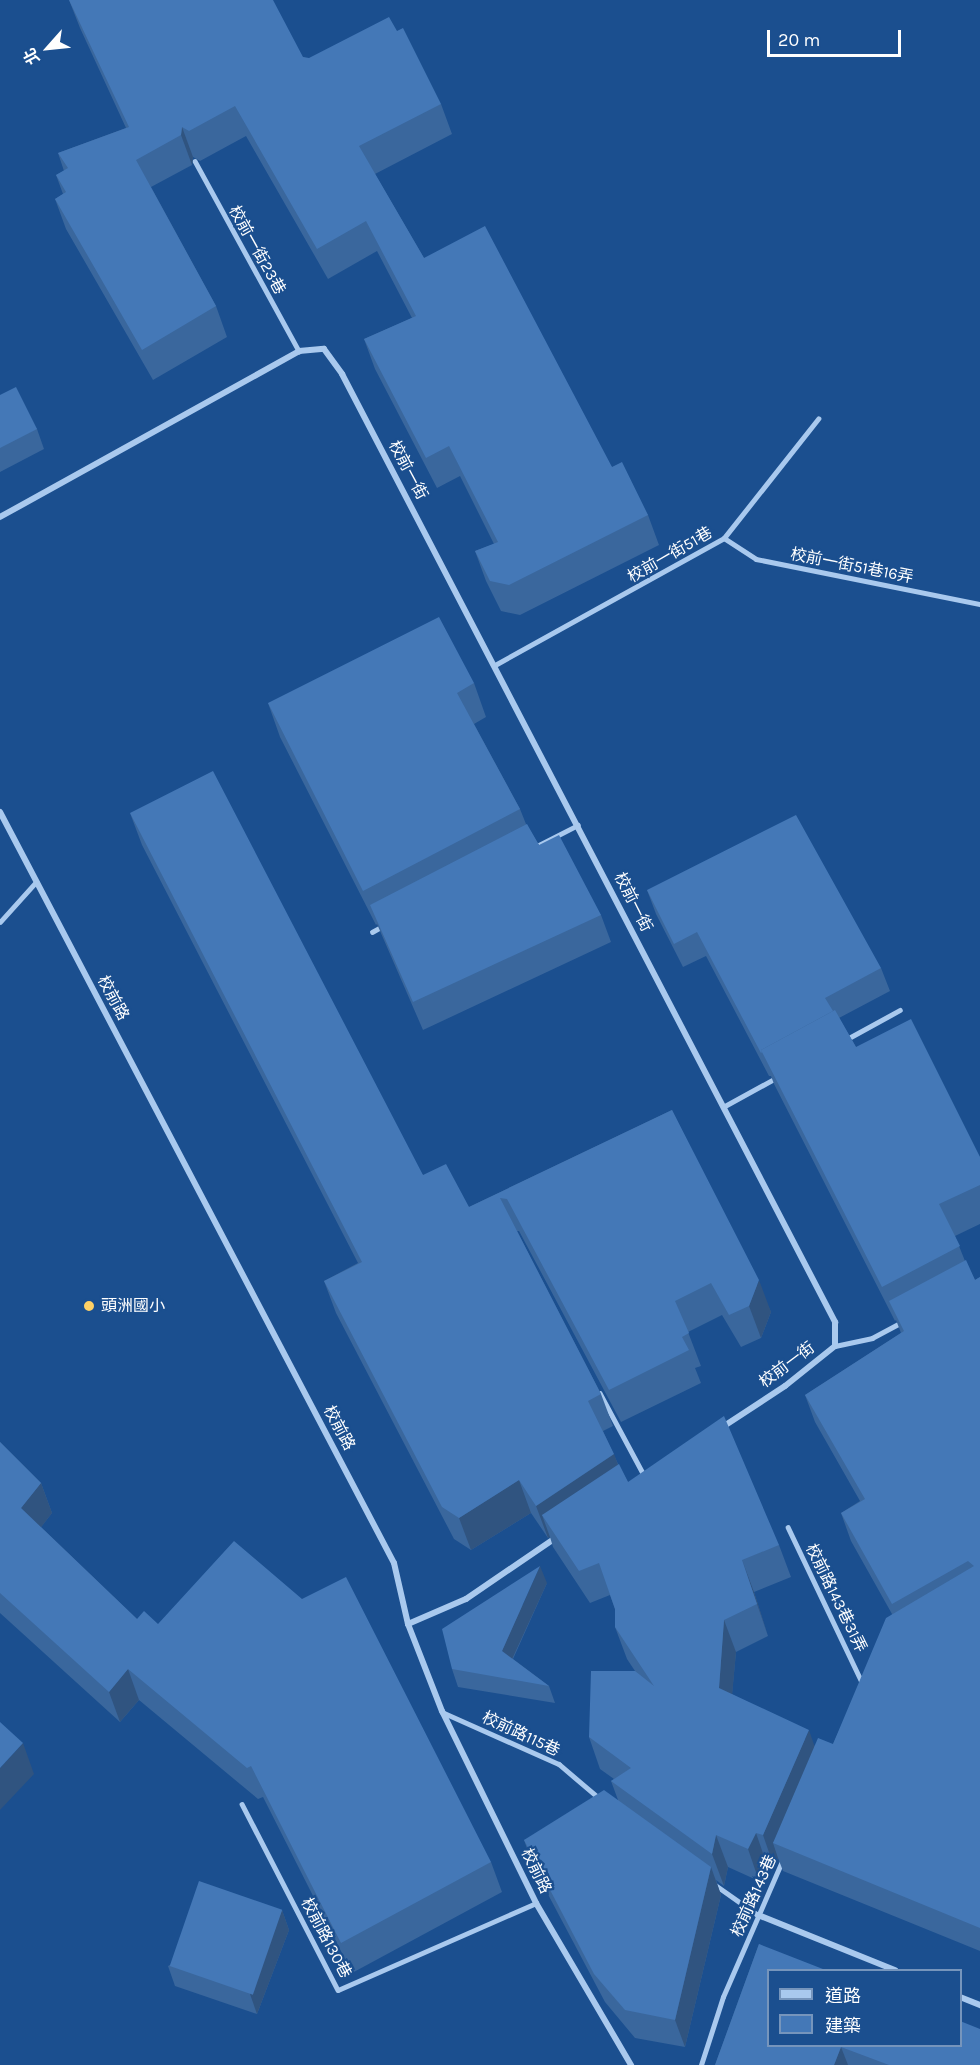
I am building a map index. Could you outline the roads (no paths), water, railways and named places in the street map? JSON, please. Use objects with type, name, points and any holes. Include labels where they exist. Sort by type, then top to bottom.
[{"type":"street","name":"校前一街","points":[[298,351],[324,349],[342,374],[835,1322],[835,1346],[785,1386],[716,1432]]},
{"type":"street","points":[[0,517],[298,351]]},
{"type":"street","name":"校前路","points":[[0,812],[394,1563],[408,1624],[442,1712],[536,1903],[631,2065]]},
{"type":"street","points":[[636,1484],[656,1471]]},
{"type":"street","points":[[408,1624],[466,1599],[569,1529]]},
{"type":"street","points":[[758,1915],[890,1969]]},
{"type":"street","points":[[962,1998],[980,2005]]},
{"type":"lane","name":"校前一街23巷","points":[[195,161],[298,351]]},
{"type":"lane","name":"校前一街51巷","points":[[495,665],[724,538],[818,419]]},
{"type":"lane","name":"校前一街51巷16弄","points":[[724,538],[756,559],[980,604]]},
{"type":"lane","points":[[526,851],[578,825]]},
{"type":"lane","points":[[0,922],[36,882]]},
{"type":"lane","points":[[372,932],[392,921]]},
{"type":"lane","points":[[838,1044],[900,1010]]},
{"type":"lane","points":[[723,1107],[786,1073]]},
{"type":"lane","points":[[835,1346],[872,1338],[911,1317]]},
{"type":"lane","points":[[597,1386],[646,1478]]},
{"type":"lane","name":"校前路143巷31弄","points":[[788,1527],[861,1680]]},
{"type":"lane","points":[[857,1690],[865,1671]]},
{"type":"lane","name":"校前路115巷","points":[[442,1712],[559,1764],[602,1801]]},
{"type":"lane","name":"校前路130巷","points":[[242,1804],[338,1990],[536,1903]]},
{"type":"lane","name":"校前路143巷","points":[[701,2065],[723,1997],[786,1851]]},
{"type":"lane","points":[[711,1882],[758,1915]]},
{"type":"place","name":"頭洲國小","points":[[89,1306]]}]
